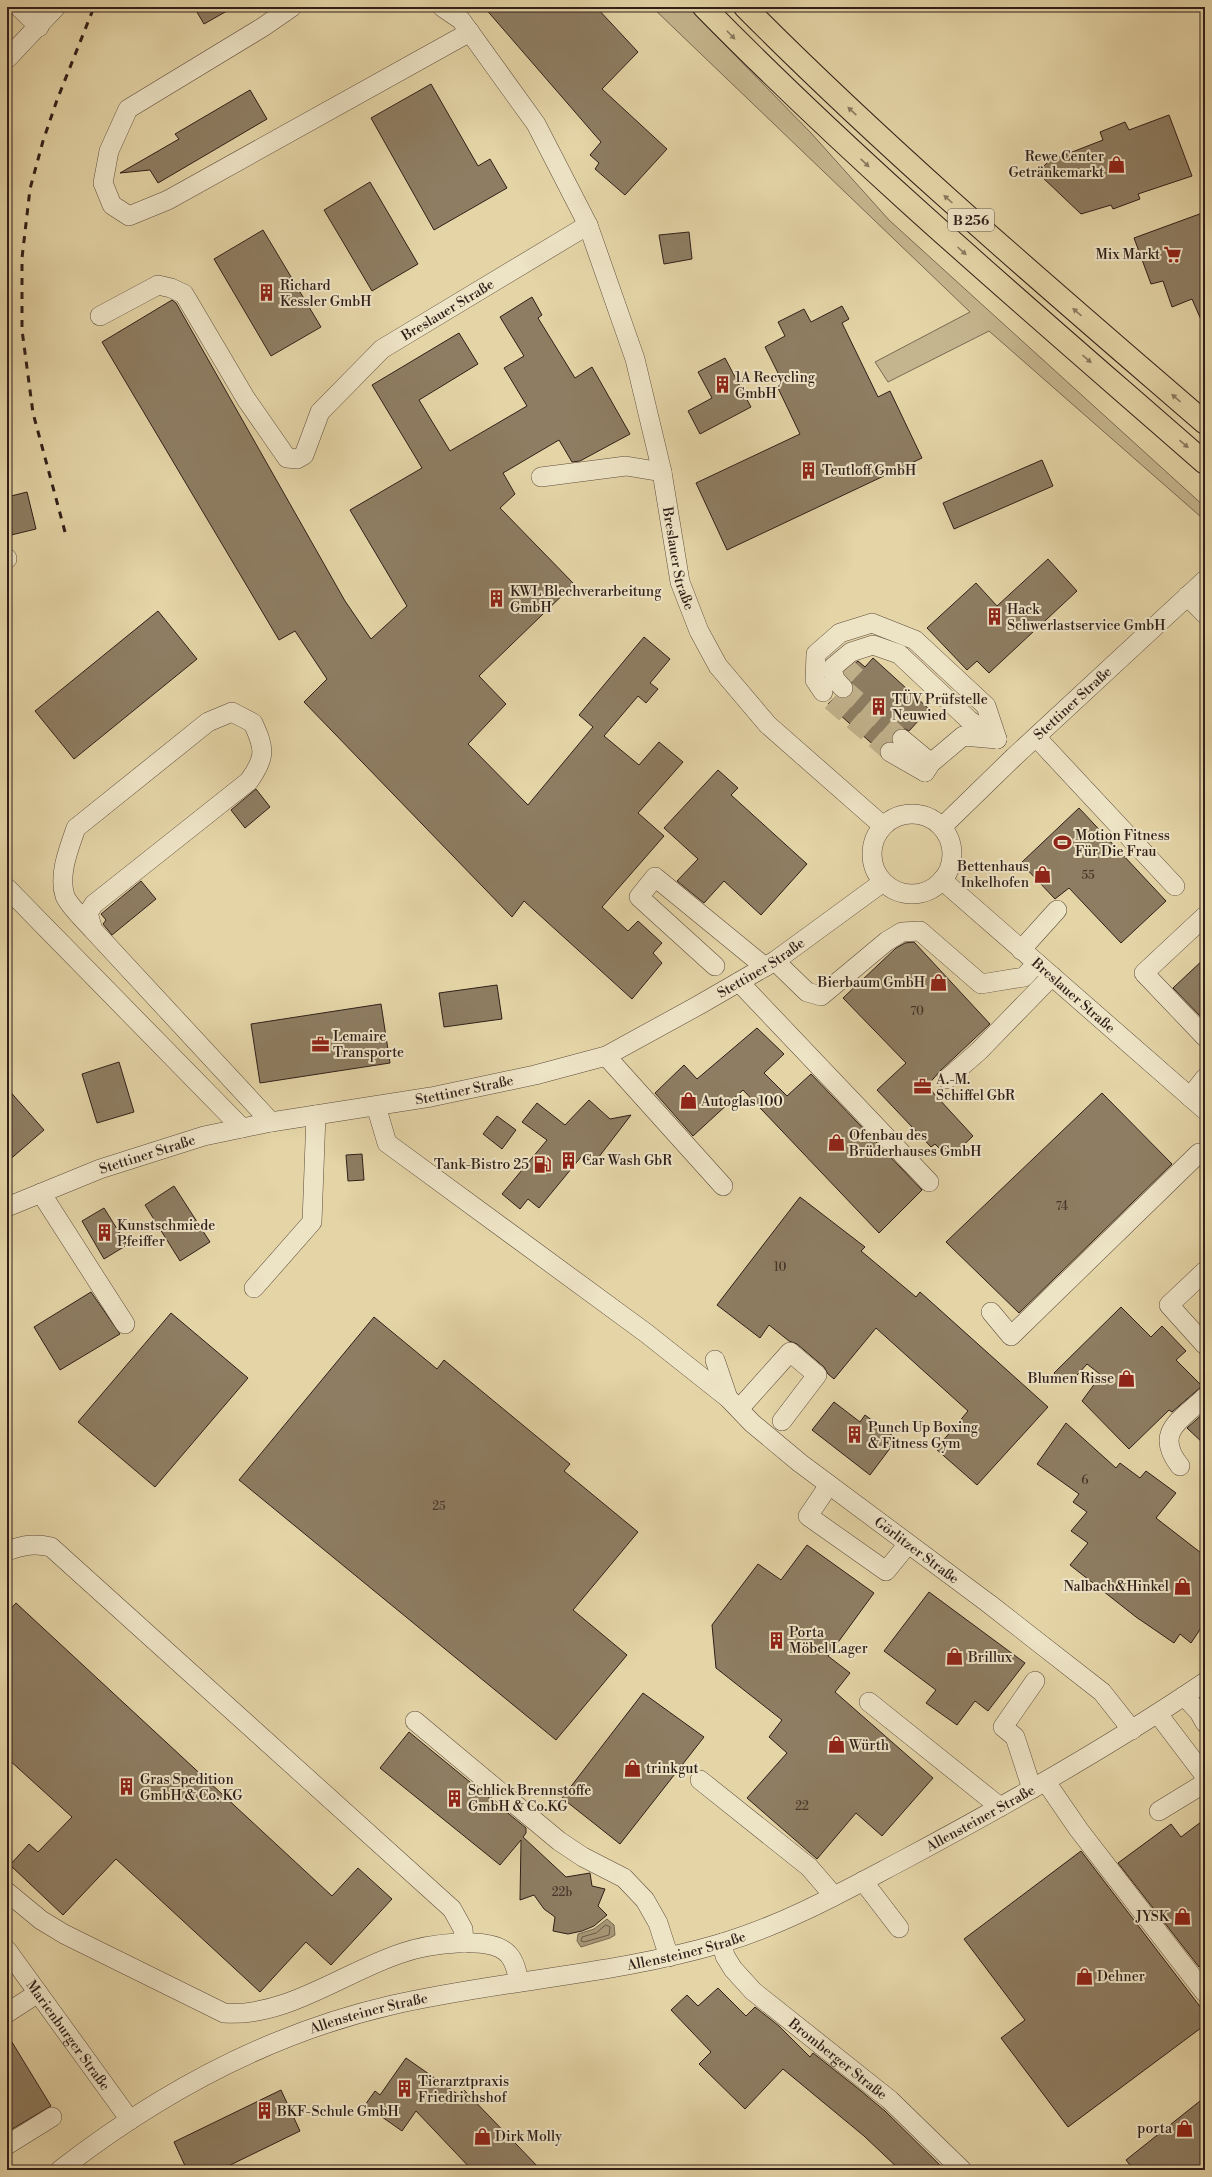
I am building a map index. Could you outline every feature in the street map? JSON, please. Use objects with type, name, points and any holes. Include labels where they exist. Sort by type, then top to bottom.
[{"type":"highway","name":"B 256","points":[[704,7],[812,114],[907,202],[1205,463]]},
{"type":"highway","name":"B 256","points":[[745,7],[837,97],[931,185],[1205,423]]},
{"type":"street","points":[[19,7],[39,27]]},
{"type":"street","points":[[7,58],[39,27],[56,7]]},
{"type":"street","points":[[292,7],[263,27],[128,109],[109,151],[103,183],[112,205],[129,216],[168,200],[470,32]]},
{"type":"street","name":"Breslauer Straße","points":[[442,7],[461,20],[536,124],[588,225],[635,359],[662,472],[680,582],[699,631],[718,666],[768,725],[883,826]]},
{"type":"street","name":"Breslauer Straße","points":[[100,316],[158,285],[171,288],[184,294],[246,399],[287,458],[297,459],[304,456],[320,412],[382,349],[588,225]]},
{"type":"street","points":[[540,477],[626,466],[662,472]]},
{"type":"street","name":"Stettiner Straße","points":[[942,827],[1014,757],[1205,580]]},
{"type":"street","points":[[1187,596],[1205,614]]},
{"type":"street","points":[[837,687],[832,674],[833,666],[851,652],[873,646],[899,654],[969,720],[997,739],[1014,757]]},
{"type":"street","points":[[858,661],[867,656],[881,655],[895,662],[961,726],[997,739]]},
{"type":"street","points":[[93,930],[88,913],[94,904],[249,781],[261,764],[263,745],[253,723],[232,712],[208,722],[76,828],[67,853],[63,880],[65,897],[93,930],[271,1122]]},
{"type":"street","points":[[896,746],[928,768],[963,736],[997,739]]},
{"type":"street","points":[[1036,737],[1175,886]]},
{"type":"street","points":[[906,815],[919,815],[931,819],[942,827],[952,848],[950,865],[942,880],[932,889],[920,894],[906,894],[894,890],[883,882],[876,872],[872,861],[872,848],[876,836],[883,826],[894,819],[906,815]]},
{"type":"street","points":[[715,966],[639,897],[655,877],[807,992],[821,996],[887,941],[902,932],[920,931],[981,984],[1024,978],[1037,963]]},
{"type":"street","name":"Breslauer Straße","points":[[942,880],[1205,1110]]},
{"type":"street","name":"Stettiner Straße","points":[[7,1207],[107,1167],[204,1136],[271,1122],[431,1097],[535,1075],[606,1056],[770,964],[883,882]]},
{"type":"street","points":[[7,888],[242,1128]]},
{"type":"street","points":[[1021,950],[1057,910]]},
{"type":"street","points":[[1205,916],[1144,973],[1205,1037]]},
{"type":"street","points":[[948,1079],[979,1051],[1052,976]]},
{"type":"street","points":[[739,982],[929,1182]]},
{"type":"street","points":[[606,1056],[722,1186]]},
{"type":"street","points":[[1190,1097],[1205,1078]]},
{"type":"street","points":[[376,1106],[387,1142],[646,1333],[733,1404],[790,1352],[817,1375],[782,1421]]},
{"type":"street","points":[[254,1288],[312,1222],[316,1115]]},
{"type":"street","points":[[990,1312],[1011,1336],[1199,1153]]},
{"type":"street","points":[[41,1193],[125,1324]]},
{"type":"street","points":[[1205,1270],[1169,1305],[1205,1345]]},
{"type":"street","name":"Görlitzer Straße","points":[[715,1360],[733,1404],[800,1464],[908,1544],[1102,1692],[1132,1730]]},
{"type":"street","points":[[1180,1466],[1168,1446],[1168,1436],[1173,1427],[1205,1397]]},
{"type":"street","points":[[829,1485],[808,1516],[886,1570],[908,1544]]},
{"type":"street","points":[[7,1551],[22,1545],[38,1544],[51,1547],[452,1909],[463,1929],[464,1943]]},
{"type":"street","points":[[1035,1681],[1003,1727],[1015,1736],[1039,1785],[1079,1830],[1205,1992]]},
{"type":"street","name":"Allensteiner Straße","points":[[60,2170],[130,2120],[178,2090],[275,2043],[326,2023],[395,2004],[669,1957],[722,1943],[750,1933],[834,1896],[1000,1807],[1132,1730],[1205,1682]]},
{"type":"street","points":[[1184,1696],[1199,1712],[1205,1723]]},
{"type":"street","points":[[869,1702],[1000,1807]]},
{"type":"street","points":[[1158,1714],[1205,1776]]},
{"type":"street","points":[[415,1721],[559,1841],[583,1857],[624,1878],[644,1900],[658,1923],[669,1957]]},
{"type":"street","points":[[700,1780],[809,1867],[834,1896]]},
{"type":"street","points":[[1159,1811],[1205,1783]]},
{"type":"street","points":[[863,1881],[899,1928]]},
{"type":"street","points":[[7,1892],[41,1920],[64,1934],[224,2013],[254,2012],[311,1994],[403,1952],[464,1943],[500,1948],[508,1954],[515,1964],[519,1982]]},
{"type":"street","name":"Bromberger Straße","points":[[722,1943],[725,1956],[733,1969],[753,1991],[890,2100],[962,2170]]},
{"type":"street","name":"Marienburger Straße","points":[[7,1950],[130,2120]]},
{"type":"street","points":[[7,2013],[38,1993]]},
{"type":"street","points":[[7,2145],[52,2117]]},
{"type":"shaded area","points":[[652,7],[688,7],[811,133],[889,220],[1205,507],[1205,523],[1201,517],[989,331],[888,382],[875,362],[970,312]]},
{"type":"water","points":[[607,1919],[614,1925],[615,1935],[581,1947],[577,1941],[578,1934],[594,1929]]},
{"type":"building","points":[[194,7],[234,7],[204,24]]},
{"type":"building","points":[[484,7],[596,7],[638,52],[602,89],[667,149],[625,195],[595,169],[599,163],[590,155],[601,142]]},
{"type":"building","points":[[431,84],[478,166],[490,159],[507,188],[434,230],[371,118]]},
{"type":"building","points":[[250,90],[267,119],[158,183],[150,170],[120,173],[179,139],[175,134]]},
{"type":"building","name":"Rewe Center Getränkemarkt","points":[[1169,115],[1192,176],[1138,194],[1140,199],[1113,209],[1111,205],[1081,214],[1041,176],[1043,167],[1049,161],[1103,140],[1100,132],[1125,122],[1129,130]]},
{"type":"building","points":[[370,182],[418,264],[372,291],[324,210]]},
{"type":"building","name":"Mix Markt","points":[[1205,212],[1205,329],[1192,299],[1172,307],[1163,281],[1151,284],[1134,238]]},
{"type":"building","name":"Richard Kessler GmbH","points":[[263,230],[321,327],[271,356],[214,259]]},
{"type":"building","points":[[689,232],[692,259],[664,264],[659,235]]},
{"type":"building","points":[[532,297],[542,315],[538,318],[575,378],[592,367],[630,434],[580,461],[572,462],[559,440],[503,473],[515,494],[500,508],[574,584],[479,676],[506,704],[468,744],[528,805],[593,727],[579,715],[644,637],[670,659],[650,683],[658,689],[646,703],[638,696],[604,736],[639,765],[659,742],[683,762],[638,813],[664,836],[602,907],[628,931],[638,921],[662,943],[653,953],[662,963],[632,999],[524,901],[512,917],[304,702],[327,679],[295,631],[279,640],[102,342],[172,300],[176,303],[345,601],[371,639],[407,606],[350,510],[422,468],[372,385],[459,333],[478,364],[419,400],[450,451],[527,406],[504,368],[524,356],[500,317]]},
{"type":"building","name":"Teutloff GmbH","points":[[842,306],[849,319],[842,323],[878,397],[890,391],[922,458],[727,550],[696,483],[800,434],[777,386],[783,383],[765,347],[785,336],[778,322],[804,309],[811,322]]},
{"type":"building","name":"1A Recycling GmbH","points":[[725,358],[751,407],[700,434],[688,411],[712,398],[698,372]]},
{"type":"building","points":[[1042,460],[1053,486],[954,529],[943,503]]},
{"type":"building","points":[[27,492],[36,529],[7,536],[7,497]]},
{"type":"building","name":"Hack Schwerlastservice GmbH","points":[[1048,559],[1077,591],[989,673],[977,661],[967,670],[927,628],[976,583],[997,606]]},
{"type":"building","points":[[158,611],[197,659],[74,759],[35,711]]},
{"type":"building","name":"TÜV Prüfstelle Neuwied","points":[[873,658],[929,709],[909,731],[903,728],[894,732],[892,741],[884,743],[879,750],[828,704],[836,696],[846,698],[853,691],[853,685],[844,672],[858,661],[865,667]]},
{"type":"building","points":[[718,770],[738,788],[731,795],[807,864],[761,915],[724,881],[704,903],[677,881],[698,859],[664,828]]},
{"type":"building","points":[[256,789],[270,807],[245,828],[231,810]]},
{"type":"building","points":[[1079,808],[1166,901],[1121,943],[1069,888],[1055,899],[1021,863]]},
{"type":"building","points":[[141,881],[156,899],[112,935],[103,924],[106,920],[101,914]]},
{"type":"building","points":[[914,942],[990,1024],[940,1071],[927,1086],[973,1136],[952,1156],[946,1151],[944,1153],[935,1144],[931,1147],[877,1090],[906,1063],[843,998],[896,948],[905,943]]},
{"type":"building","points":[[1205,958],[1205,1021],[1173,988]]},
{"type":"building","points":[[497,985],[502,1019],[444,1027],[439,993]]},
{"type":"building","name":"Lemaire Transporte","points":[[381,1004],[390,1063],[260,1083],[251,1024]]},
{"type":"building","name":"Ofenbau des Brüderhauses GmbH","points":[[757,1028],[784,1054],[764,1073],[787,1096],[811,1074],[922,1190],[879,1233],[743,1090],[693,1136],[655,1093],[684,1065],[697,1079]]},
{"type":"building","points":[[119,1062],[134,1112],[97,1123],[82,1074]]},
{"type":"building","points":[[7,1088],[44,1130],[7,1162]]},
{"type":"building","points":[[1102,1093],[1172,1164],[1019,1313],[946,1242]]},
{"type":"building","points":[[589,1100],[610,1119],[631,1115],[595,1162],[581,1157],[539,1208],[528,1199],[520,1209],[502,1194],[547,1140],[522,1122],[537,1103],[565,1125]]},
{"type":"building","points":[[497,1116],[516,1130],[502,1149],[483,1134]]},
{"type":"building","points":[[362,1154],[364,1180],[348,1181],[346,1155]]},
{"type":"building","points":[[174,1186],[210,1242],[180,1261],[145,1205]]},
{"type":"building","points":[[800,1197],[865,1247],[861,1251],[916,1297],[920,1292],[1048,1407],[977,1485],[936,1449],[968,1411],[876,1328],[834,1379],[828,1374],[824,1367],[797,1344],[789,1341],[769,1325],[760,1338],[717,1305]]},
{"type":"building","name":"Kunstschmiede Pfeiffer","points":[[104,1208],[127,1245],[104,1259],[82,1221]]},
{"type":"building","points":[[91,1292],[120,1334],[60,1370],[34,1327]]},
{"type":"building","name":"Blumen Risse","points":[[1121,1307],[1151,1337],[1162,1326],[1186,1351],[1176,1360],[1202,1386],[1172,1412],[1169,1410],[1129,1449],[1082,1401],[1101,1375],[1087,1364],[1070,1383],[1063,1383],[1054,1373]]},
{"type":"building","points":[[171,1313],[248,1378],[155,1487],[78,1422]]},
{"type":"building","points":[[374,1317],[437,1369],[444,1360],[570,1464],[564,1471],[638,1532],[573,1610],[627,1655],[556,1740],[239,1480]]},
{"type":"building","name":"Punch Up Boxing & Fitness Gym","points":[[834,1402],[860,1422],[865,1415],[897,1439],[870,1475],[812,1430]]},
{"type":"building","points":[[1205,1412],[1205,1445],[1187,1428]]},
{"type":"building","points":[[1066,1423],[1116,1468],[1120,1463],[1140,1478],[1146,1471],[1176,1493],[1156,1518],[1205,1556],[1205,1622],[1191,1643],[1180,1634],[1174,1643],[1136,1617],[1070,1565],[1088,1543],[1071,1531],[1087,1512],[1073,1502],[1079,1494],[1037,1464]]},
{"type":"building","points":[[807,1545],[874,1593],[828,1656],[850,1673],[835,1692],[933,1778],[882,1836],[856,1813],[817,1859],[747,1798],[787,1753],[769,1737],[782,1720],[716,1668],[712,1625],[758,1564],[781,1580]]},
{"type":"building","name":"Brillux","points":[[929,1592],[1025,1663],[988,1711],[975,1701],[957,1725],[926,1703],[936,1690],[884,1651]]},
{"type":"building","name":"Gras Spedition GmbH & Co. KG","points":[[16,1603],[332,1896],[358,1868],[392,1899],[331,1965],[306,1942],[260,1992],[116,1859],[63,1915],[10,1865],[29,1844],[38,1852],[72,1817],[7,1758],[7,1613]]},
{"type":"building","name":"trinkgut","points":[[643,1693],[704,1737],[620,1844],[562,1798]]},
{"type":"building","name":"Schlick Brennstoffe GmbH & Co.KG","points":[[409,1732],[526,1828],[526,1833],[523,1837],[566,1877],[590,1873],[592,1886],[605,1889],[598,1906],[607,1915],[594,1926],[582,1931],[568,1934],[553,1931],[555,1917],[544,1909],[534,1895],[520,1900],[521,1840],[500,1865],[380,1768]]},
{"type":"building","name":"JYSK","points":[[1205,1819],[1205,1962],[1199,1967],[1118,1863],[1171,1824],[1181,1837]]},
{"type":"building","name":"Dehner","points":[[1081,1851],[1205,2013],[1205,2025],[1068,2127],[1001,2038],[1025,2020],[964,1939]]},
{"type":"building","points":[[718,1988],[746,2016],[755,2007],[779,2026],[810,2057],[813,2053],[861,2091],[885,2111],[945,2170],[900,2170],[864,2136],[783,2069],[745,2109],[699,2064],[711,2052],[671,2010],[687,1995],[698,2006]]},
{"type":"building","points":[[7,2034],[51,2106],[7,2132]]},
{"type":"building","points":[[406,2058],[459,2095],[464,2090],[541,2170],[472,2170],[416,2111],[402,2131],[365,2105],[375,2091],[380,2095]]},
{"type":"building","name":"BKF-Schule GmbH","points":[[281,2090],[300,2131],[220,2170],[187,2170],[174,2142]]},
{"type":"building","name":"porta","points":[[1205,2097],[1205,2170],[1134,2170],[1126,2160]]},
{"type":"tunnel","points":[[843,677],[858,661]]},
{"type":"tunnel","points":[[843,688],[902,739]]},
{"type":"tunnel","points":[[831,701],[890,752]]},
{"type":"railway","points":[[65,532],[33,413],[22,330],[22,258],[30,189],[43,141],[57,100],[94,7]]},
{"type":"place","name":"Rewe Center Getränkemarkt","points":[[1117,164]]},
{"type":"place","name":"Mix Markt","points":[[1173,254]]},
{"type":"place","name":"Richard Kessler GmbH","points":[[267,293]]},
{"type":"place","name":"1A Recycling GmbH","points":[[722,385]]},
{"type":"place","name":"Teutloff GmbH","points":[[809,470]]},
{"type":"place","name":"KWL Blechverarbeitung GmbH","points":[[497,599]]},
{"type":"place","name":"Hack Schwerlastservice GmbH","points":[[994,617]]},
{"type":"place","name":"TÜV Prüfstelle Neuwied","points":[[879,707]]},
{"type":"place","name":"Motion Fitness Für Die Frau","points":[[1062,843]]},
{"type":"place","name":"Bettenhaus Inkelhofen","points":[[1042,874]]},
{"type":"place","name":"Bierbaum GmbH","points":[[938,982]]},
{"type":"place","name":"Lemaire Transporte","points":[[320,1044]]},
{"type":"place","name":"A.-M. Schiffel GbR","points":[[923,1087]]},
{"type":"place","name":"Autoglas 100","points":[[688,1101]]},
{"type":"place","name":"Ofenbau des Brüderhauses GmbH","points":[[836,1143]]},
{"type":"place","name":"Car Wash GbR","points":[[569,1160]]},
{"type":"place","name":"Tank-Bistro 25","points":[[542,1164]]},
{"type":"place","name":"Kunstschmiede Pfeiffer","points":[[104,1233]]},
{"type":"place","name":"Blumen Risse","points":[[1127,1378]]},
{"type":"place","name":"Punch Up Boxing & Fitness Gym","points":[[855,1435]]},
{"type":"place","name":"Nalbach&Hinkel","points":[[1182,1586]]},
{"type":"place","name":"Porta Möbel Lager","points":[[776,1640]]},
{"type":"place","name":"Brillux","points":[[955,1657]]},
{"type":"place","name":"Würth","points":[[836,1745]]},
{"type":"place","name":"trinkgut","points":[[633,1768]]},
{"type":"place","name":"Gras Spedition GmbH & Co. KG","points":[[127,1787]]},
{"type":"place","name":"Schlick Brennstoffe GmbH & Co.KG","points":[[455,1798]]},
{"type":"place","name":"JYSK","points":[[1182,1916]]},
{"type":"place","name":"Dehner","points":[[1084,1976]]},
{"type":"place","name":"Tierarztpraxis Friedrichshof","points":[[405,2089]]},
{"type":"place","name":"BKF-Schule GmbH","points":[[264,2111]]},
{"type":"place","name":"porta","points":[[1185,2128]]},
{"type":"place","name":"Dirk Molly","points":[[482,2136]]}]
